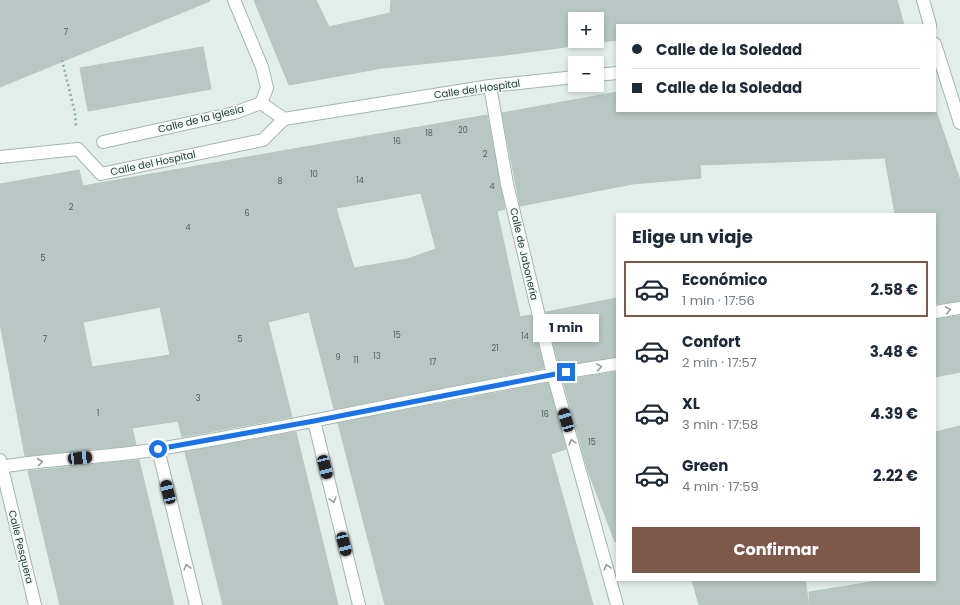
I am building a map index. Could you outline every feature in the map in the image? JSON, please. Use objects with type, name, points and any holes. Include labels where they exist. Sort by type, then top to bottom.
[{"type":"street","points":[[234,0],[262,67],[267,88],[261,103],[284,119]]},
{"type":"street","points":[[923,0],[930,24]]},
{"type":"street","points":[[936,50],[960,123]]},
{"type":"street","points":[[604,74],[616,73]]},
{"type":"street","name":"Calle del Hospital","points":[[78,150],[101,174],[263,140],[284,119],[490,86],[568,78]]},
{"type":"street","name":"Calle de Jabonería","points":[[490,86],[507,184],[553,374],[617,605]]},
{"type":"street","name":"Calle de la Iglesia","points":[[103,142],[234,113],[261,103]]},
{"type":"street","points":[[0,156],[78,150]]},
{"type":"street","points":[[936,312],[960,308]]},
{"type":"street","points":[[0,464],[158,449],[314,421],[553,374],[616,364]]},
{"type":"street","points":[[314,421],[358,605]]},
{"type":"street","points":[[158,449],[196,605]]},
{"type":"street","name":"Calle Pesquera","points":[[0,464],[35,605]]},
{"type":"path","points":[[62,60],[75,113],[78,150]]},
{"type":"building","points":[[0,0],[209,0],[210,1],[0,87]]},
{"type":"building","points":[[254,0],[316,0],[329,27],[390,13],[391,0],[897,0],[904,24],[616,24],[616,40],[604,42],[604,12],[568,12],[568,47],[506,55],[382,68],[289,85]]},
{"type":"building","points":[[203,47],[211,89],[88,111],[80,68]]},
{"type":"building","points":[[616,92],[616,112],[936,111],[960,180],[960,301],[936,304],[936,213],[895,213],[885,158],[700,165],[701,178],[632,184],[520,206],[502,113]]},
{"type":"building","points":[[487,115],[505,209],[497,211],[520,317],[531,315],[544,368],[334,409],[309,312],[268,322],[292,417],[182,437],[178,421],[132,428],[136,445],[25,456],[0,323],[0,184],[79,170],[83,186]],"holes":[[[421,193],[436,249],[407,259],[354,268],[336,208]],[[160,307],[170,355],[92,367],[83,322]]]},
{"type":"building","points":[[616,298],[616,357],[559,366],[546,312]]},
{"type":"building","points":[[960,316],[960,372],[936,377],[936,319]]},
{"type":"building","points":[[616,372],[616,542],[588,471],[563,380]]},
{"type":"building","points":[[548,383],[566,449],[551,454],[593,605],[385,605],[338,423]]},
{"type":"building","points":[[960,426],[960,605],[810,605],[809,592],[878,581],[936,581],[936,432]]},
{"type":"building","points":[[296,432],[338,605],[223,605],[185,452]]},
{"type":"building","points":[[139,460],[174,605],[60,605],[28,471]]},
{"type":"building","points":[[692,581],[805,581],[809,605],[699,605]]},
{"type":"route","points":[[158,449],[314,421],[566,372]]}]
